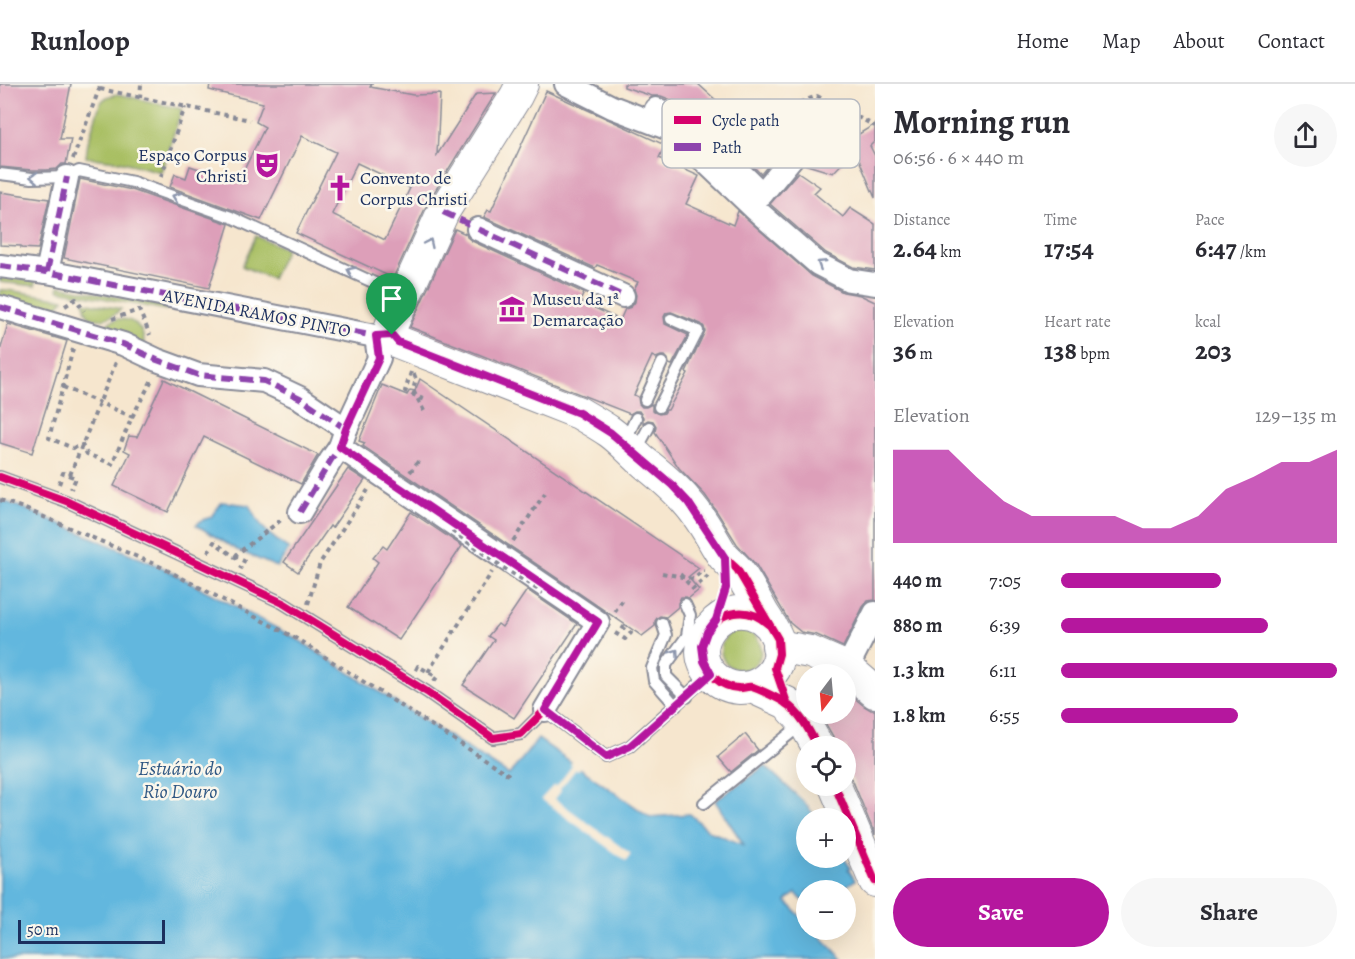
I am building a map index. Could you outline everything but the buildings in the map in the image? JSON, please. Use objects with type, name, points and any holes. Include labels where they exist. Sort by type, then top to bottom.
[{"type":"street","points":[[290,517],[343,438],[379,358],[384,336],[404,297],[464,222],[522,84]]},
{"type":"street","points":[[566,84],[612,107],[662,126]]},
{"type":"street","points":[[612,107],[624,97],[662,111]]},
{"type":"street","points":[[47,272],[70,168]]},
{"type":"street","points":[[712,168],[818,264],[849,280],[875,284]]},
{"type":"street","points":[[735,168],[762,194],[784,168]]},
{"type":"street","points":[[464,222],[622,296]]},
{"type":"street","name":"AVENIDA RAMOS PINTO","points":[[0,266],[47,272],[384,336],[579,413],[611,433],[636,436],[672,485],[688,502],[715,569],[737,569],[769,657]]},
{"type":"street","points":[[0,307],[123,344],[198,375],[264,381],[300,398],[379,474],[598,622],[545,710]]},
{"type":"street","points":[[715,569],[726,588],[716,620],[707,632],[702,646],[704,661],[711,674],[723,684],[737,688],[769,657],[810,652],[838,664]]},
{"type":"street","points":[[716,620],[730,613],[745,612],[759,616],[769,657],[796,710]]},
{"type":"street","points":[[849,664],[875,613]]},
{"type":"street","points":[[856,676],[875,692]]},
{"type":"street","points":[[839,796],[875,881]]},
{"type":"lane","points":[[0,174],[32,178],[70,168],[133,182],[231,217],[404,297]]},
{"type":"lane","points":[[659,406],[698,331],[671,319]]},
{"type":"lane","points":[[645,400],[662,363]]},
{"type":"lane","points":[[0,477],[66,501],[283,603],[427,692],[493,738],[522,734],[545,710],[606,757],[630,746],[711,674]]},
{"type":"lane","points":[[685,604],[690,615],[687,636],[666,665],[666,676],[687,697]]},
{"type":"lane","points":[[662,623],[666,635],[652,668],[654,681],[676,706]]},
{"type":"lane","points":[[704,803],[803,724]]},
{"type":"path","points":[[140,98],[141,84]]},
{"type":"path","points":[[70,168],[101,86],[140,98],[250,120]]},
{"type":"path","points":[[809,99],[817,96],[823,99]]},
{"type":"path","points":[[161,177],[185,107]]},
{"type":"path","points":[[860,118],[875,126]]},
{"type":"path","points":[[70,168],[84,161]]},
{"type":"path","points":[[78,330],[49,438],[73,448],[82,445]]},
{"type":"path","points":[[76,478],[70,476],[123,344]]},
{"type":"path","points":[[82,445],[87,454],[112,464],[157,372],[157,360]]},
{"type":"path","points":[[412,370],[416,380],[413,390],[424,411]]},
{"type":"path","points":[[410,377],[405,391],[425,400]]},
{"type":"path","points":[[63,387],[134,417]]},
{"type":"path","points":[[309,597],[320,562],[379,474]]},
{"type":"path","points":[[429,670],[544,493]]},
{"type":"path","points":[[0,500],[161,567],[297,639],[509,775]]},
{"type":"path","points":[[236,555],[290,517]]},
{"type":"path","points":[[452,531],[503,556],[543,593]]},
{"type":"path","points":[[214,542],[244,561]]},
{"type":"path","points":[[662,573],[693,579],[702,571],[715,569]]},
{"type":"path","points":[[680,574],[693,589],[715,569]]},
{"type":"path","points":[[418,666],[429,670],[436,677]]},
{"type":"green space","points":[[118,94],[182,109],[161,172],[123,162],[86,157],[88,142],[100,104],[108,97]]},
{"type":"green space","points":[[256,236],[286,249],[272,279],[242,266]]},
{"type":"green space","points":[[0,277],[36,281],[35,286],[0,282]]},
{"type":"green space","points":[[59,286],[167,306],[166,310],[58,290]]},
{"type":"green space","points":[[0,290],[64,299],[58,306],[45,312],[0,298]]},
{"type":"green space","points":[[84,302],[121,309],[110,317],[97,319],[89,316]]},
{"type":"green space","points":[[118,319],[130,321],[138,326],[143,335],[144,347],[101,330],[111,321]]},
{"type":"green space","points":[[741,630],[755,636],[761,650],[755,664],[741,670],[727,664],[721,650],[727,636]]},
{"type":"water","name":"Estuário do Rio Douro","points":[[0,500],[161,567],[297,639],[509,775],[538,739],[650,817],[690,814],[709,831],[744,845],[715,801],[765,766],[809,808],[796,808],[796,868],[851,868],[848,869],[855,880],[796,880],[796,893],[786,901],[796,911],[796,940],[824,940],[843,959],[0,959]]},
{"type":"water","points":[[222,502],[249,505],[265,530],[289,549],[277,567],[237,550],[196,525],[211,517]]},
{"type":"pier","points":[[574,760],[581,765],[560,789],[555,799],[631,854],[626,861],[541,799],[554,785],[556,787]]},
{"type":"marked path","points":[[47,272],[67,177]]},
{"type":"marked path","points":[[443,212],[469,224]]},
{"type":"marked path","points":[[478,229],[623,296]]},
{"type":"marked path","points":[[0,266],[47,272],[383,337]]},
{"type":"marked path","points":[[0,307],[123,344],[198,375],[264,381],[300,398],[346,429]]},
{"type":"marked path","points":[[376,336],[379,358],[340,447],[598,622],[545,710]]},
{"type":"marked path","points":[[300,512],[340,447]]},
{"type":"cycle path","points":[[392,335],[398,342],[579,413],[611,433],[672,485],[702,521],[725,558],[737,569],[778,639],[779,654],[775,668],[787,703]]},
{"type":"cycle path","points":[[0,477],[66,501],[283,603],[427,692],[493,738],[521,734],[545,710],[606,757],[630,746],[711,674]]},
{"type":"cycle path","points":[[768,624],[749,613],[731,614],[720,618],[710,627],[705,636],[704,662],[710,673],[720,682],[732,687],[755,688],[790,707],[812,736]]},
{"type":"cycle path","points":[[839,796],[875,881]]},
{"type":"place","name":"Espaço Corpus Christi","points":[[267,165]]},
{"type":"place","name":"Convento de Corpus Christi","points":[[340,188]]},
{"type":"place","name":"Museu da 1ª Demarcação","points":[[512,309]]},
{"type":"route","points":[[392,335],[398,342],[579,413],[595,422],[672,485],[702,521],[725,558],[726,588],[716,620],[707,632],[702,646],[704,661],[711,674],[630,746],[606,757],[545,710],[598,622],[340,447],[379,358],[376,336],[392,335]]}]
